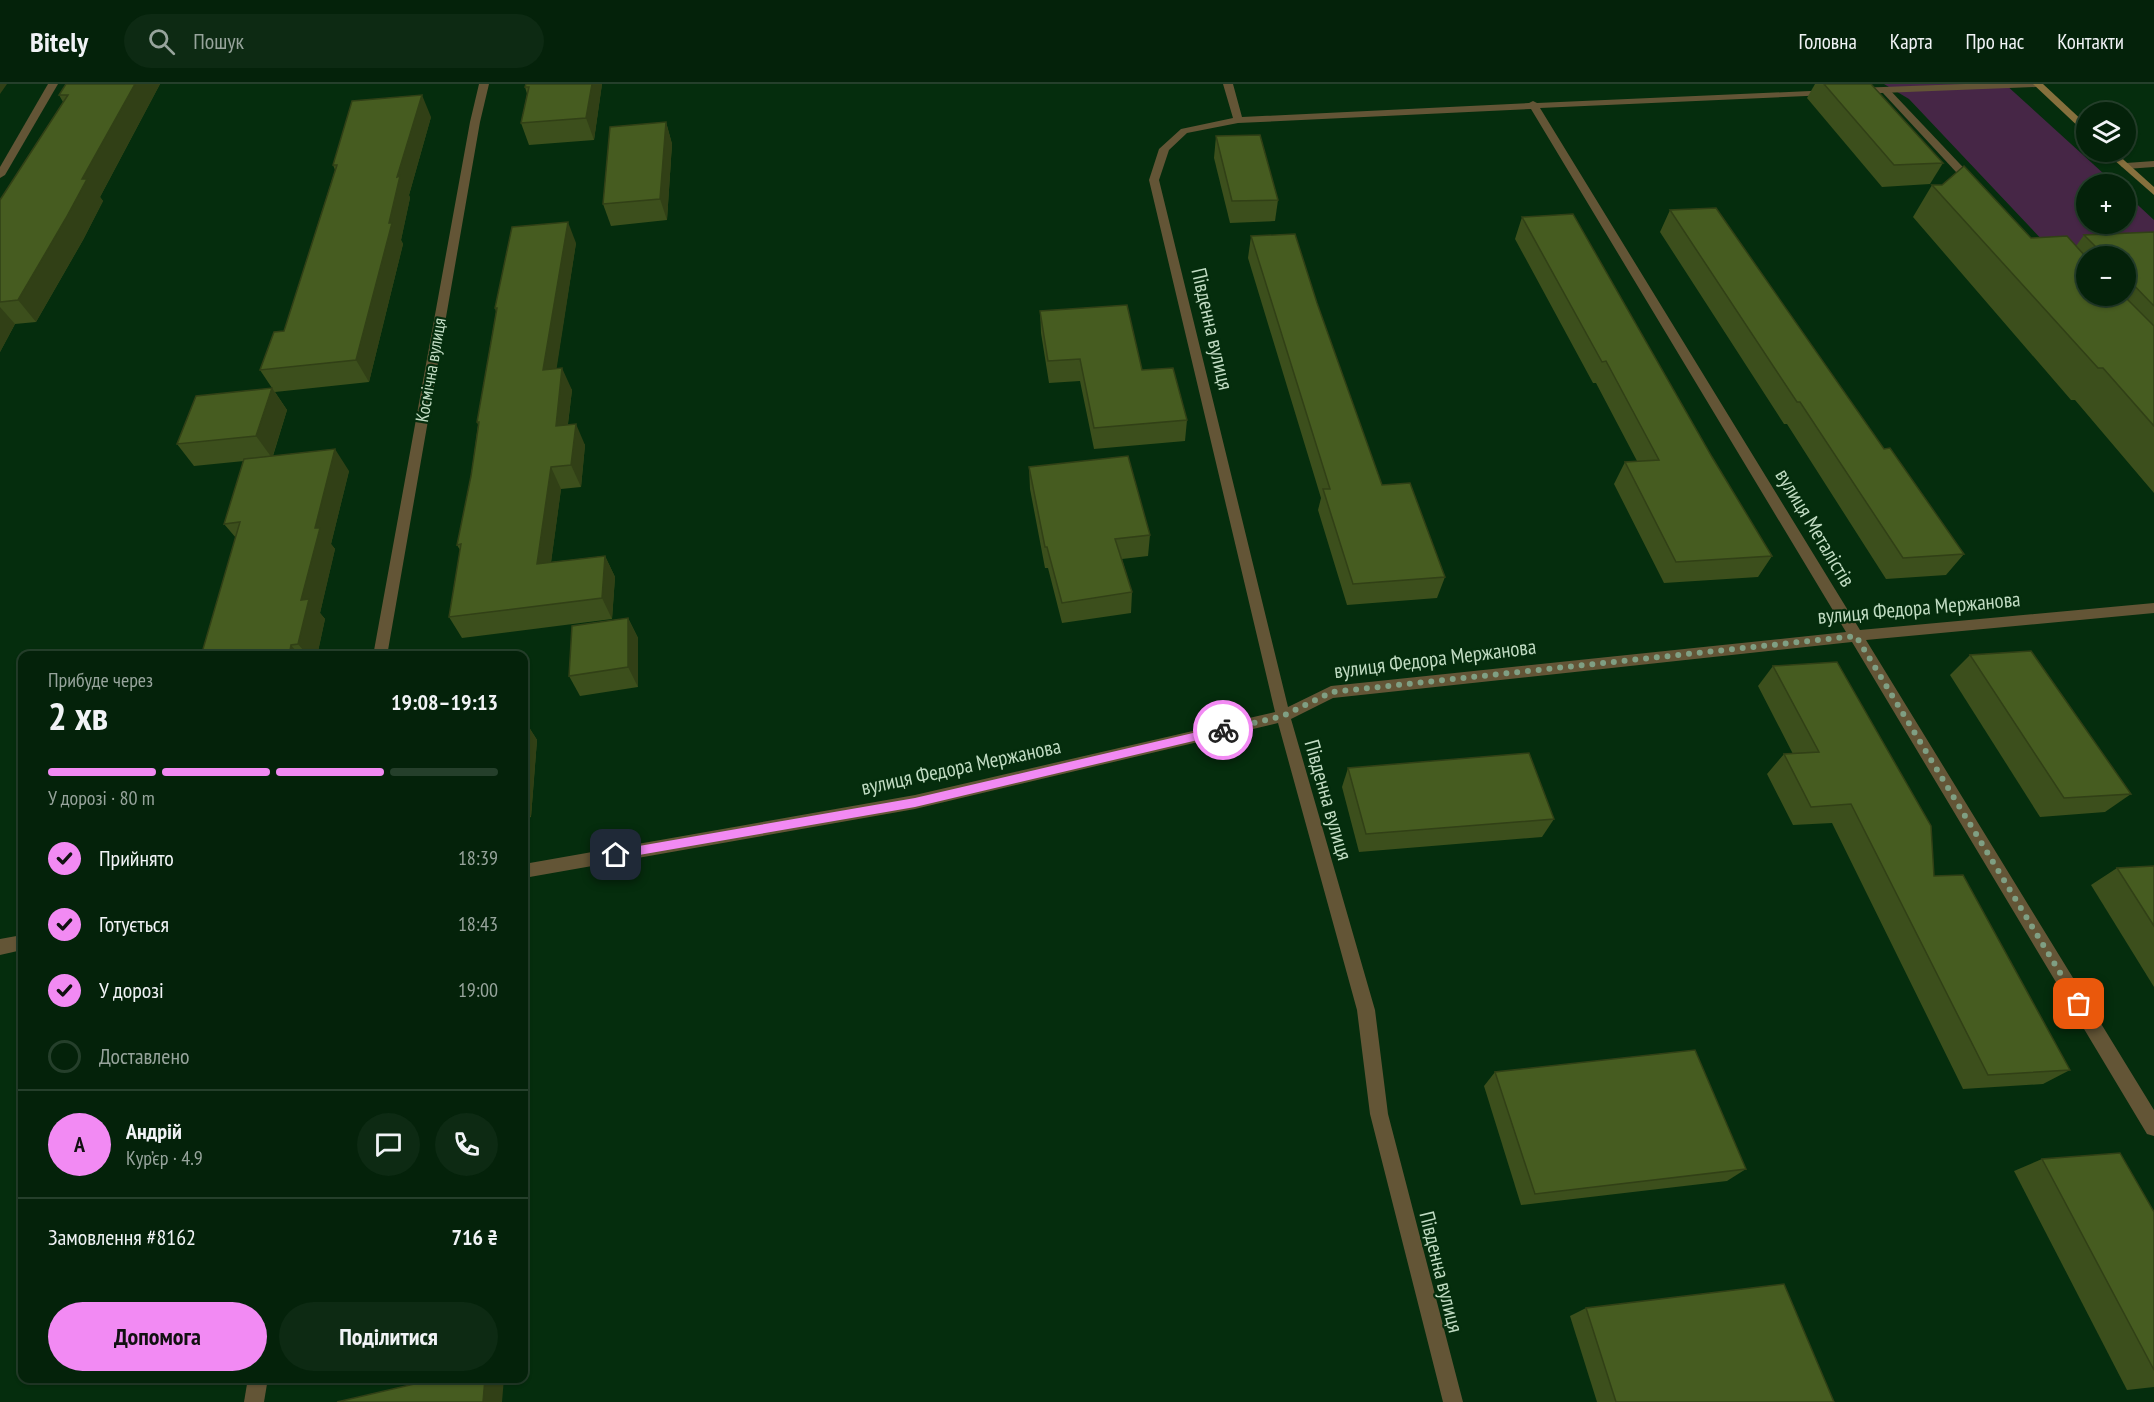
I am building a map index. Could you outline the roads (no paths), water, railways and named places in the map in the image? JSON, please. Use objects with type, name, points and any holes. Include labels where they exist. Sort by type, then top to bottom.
[{"type":"main road","points":[[2037,84],[2076,120]]},
{"type":"main road","points":[[2121,162],[2154,192]]},
{"type":"street","points":[[0,175],[53,84]]},
{"type":"street","name":"Космічна вулиця","points":[[381,651],[475,122],[484,84]]},
{"type":"street","points":[[1228,84],[1238,120]]},
{"type":"street","points":[[1850,91],[2037,84]]},
{"type":"street","points":[[1885,90],[1983,194]]},
{"type":"street","name":"Південна вулиця","points":[[1452,1402],[1379,1114],[1366,1010],[1283,716],[1154,180],[1164,150],[1185,131],[1238,120],[1533,104],[1838,92]]},
{"type":"street","name":"вулиця Металістів","points":[[1533,104],[2154,1127]]},
{"type":"street","points":[[2126,166],[2154,164]]},
{"type":"street","name":"вулиця Федора Мержанова","points":[[528,870],[915,802],[1283,716],[1332,692],[1856,636],[2154,608]]},
{"type":"street","points":[[0,947],[18,944]]},
{"type":"street","points":[[254,1402],[257,1383]]}]
